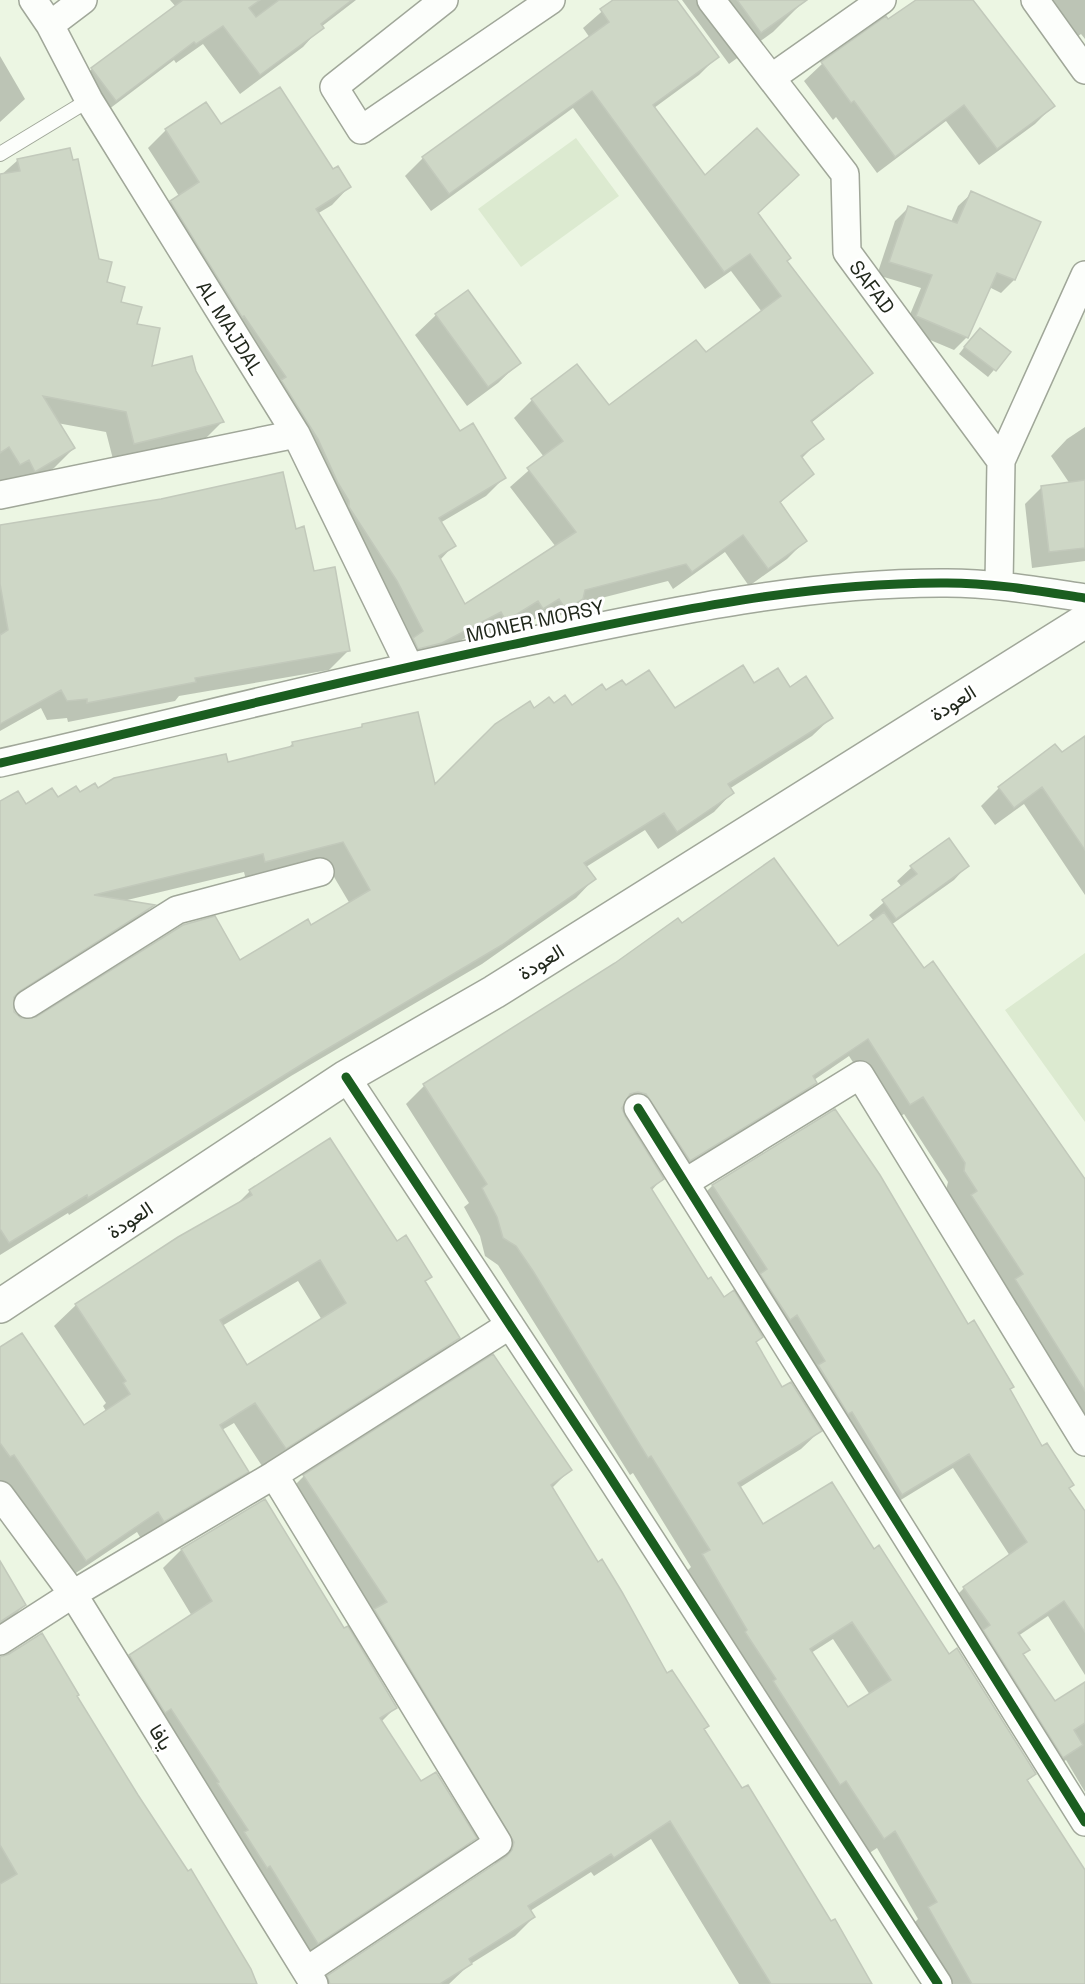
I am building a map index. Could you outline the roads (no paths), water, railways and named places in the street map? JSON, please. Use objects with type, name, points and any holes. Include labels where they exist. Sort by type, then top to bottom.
[{"type":"main road","name":"العودة","points":[[0,1306],[345,1077],[504,986],[1085,621]]},
{"type":"street","name":"AL MAJDAL","points":[[33,0],[50,25],[89,100],[296,434],[409,666]]},
{"type":"street","points":[[50,25],[84,0]]},
{"type":"street","points":[[444,0],[334,87],[361,130],[551,0]]},
{"type":"street","name":"SAFAD","points":[[711,0],[845,174],[847,252],[1001,461]]},
{"type":"street","points":[[771,78],[882,0]]},
{"type":"street","points":[[1035,0],[1085,70]]},
{"type":"street","points":[[999,585],[1001,461],[1085,275]]},
{"type":"street","points":[[0,495],[296,434]]},
{"type":"street","name":"MONER MORSY","points":[[0,763],[245,707],[409,666],[735,600],[868,586],[947,583],[999,585],[1085,598]]},
{"type":"street","points":[[28,1004],[177,910],[320,872]]},
{"type":"street","points":[[686,1182],[860,1075],[1085,1442]]},
{"type":"street","points":[[345,1077],[510,1325],[938,1984]]},
{"type":"street","points":[[638,1108],[1085,1822]]},
{"type":"street","points":[[0,1641],[73,1594],[274,1475],[510,1325]]},
{"type":"street","points":[[274,1475],[498,1842],[310,1978]]},
{"type":"street","name":"يافا","points":[[0,1496],[73,1594],[310,1978]]},
{"type":"lane","points":[[0,154],[89,100]]}]
